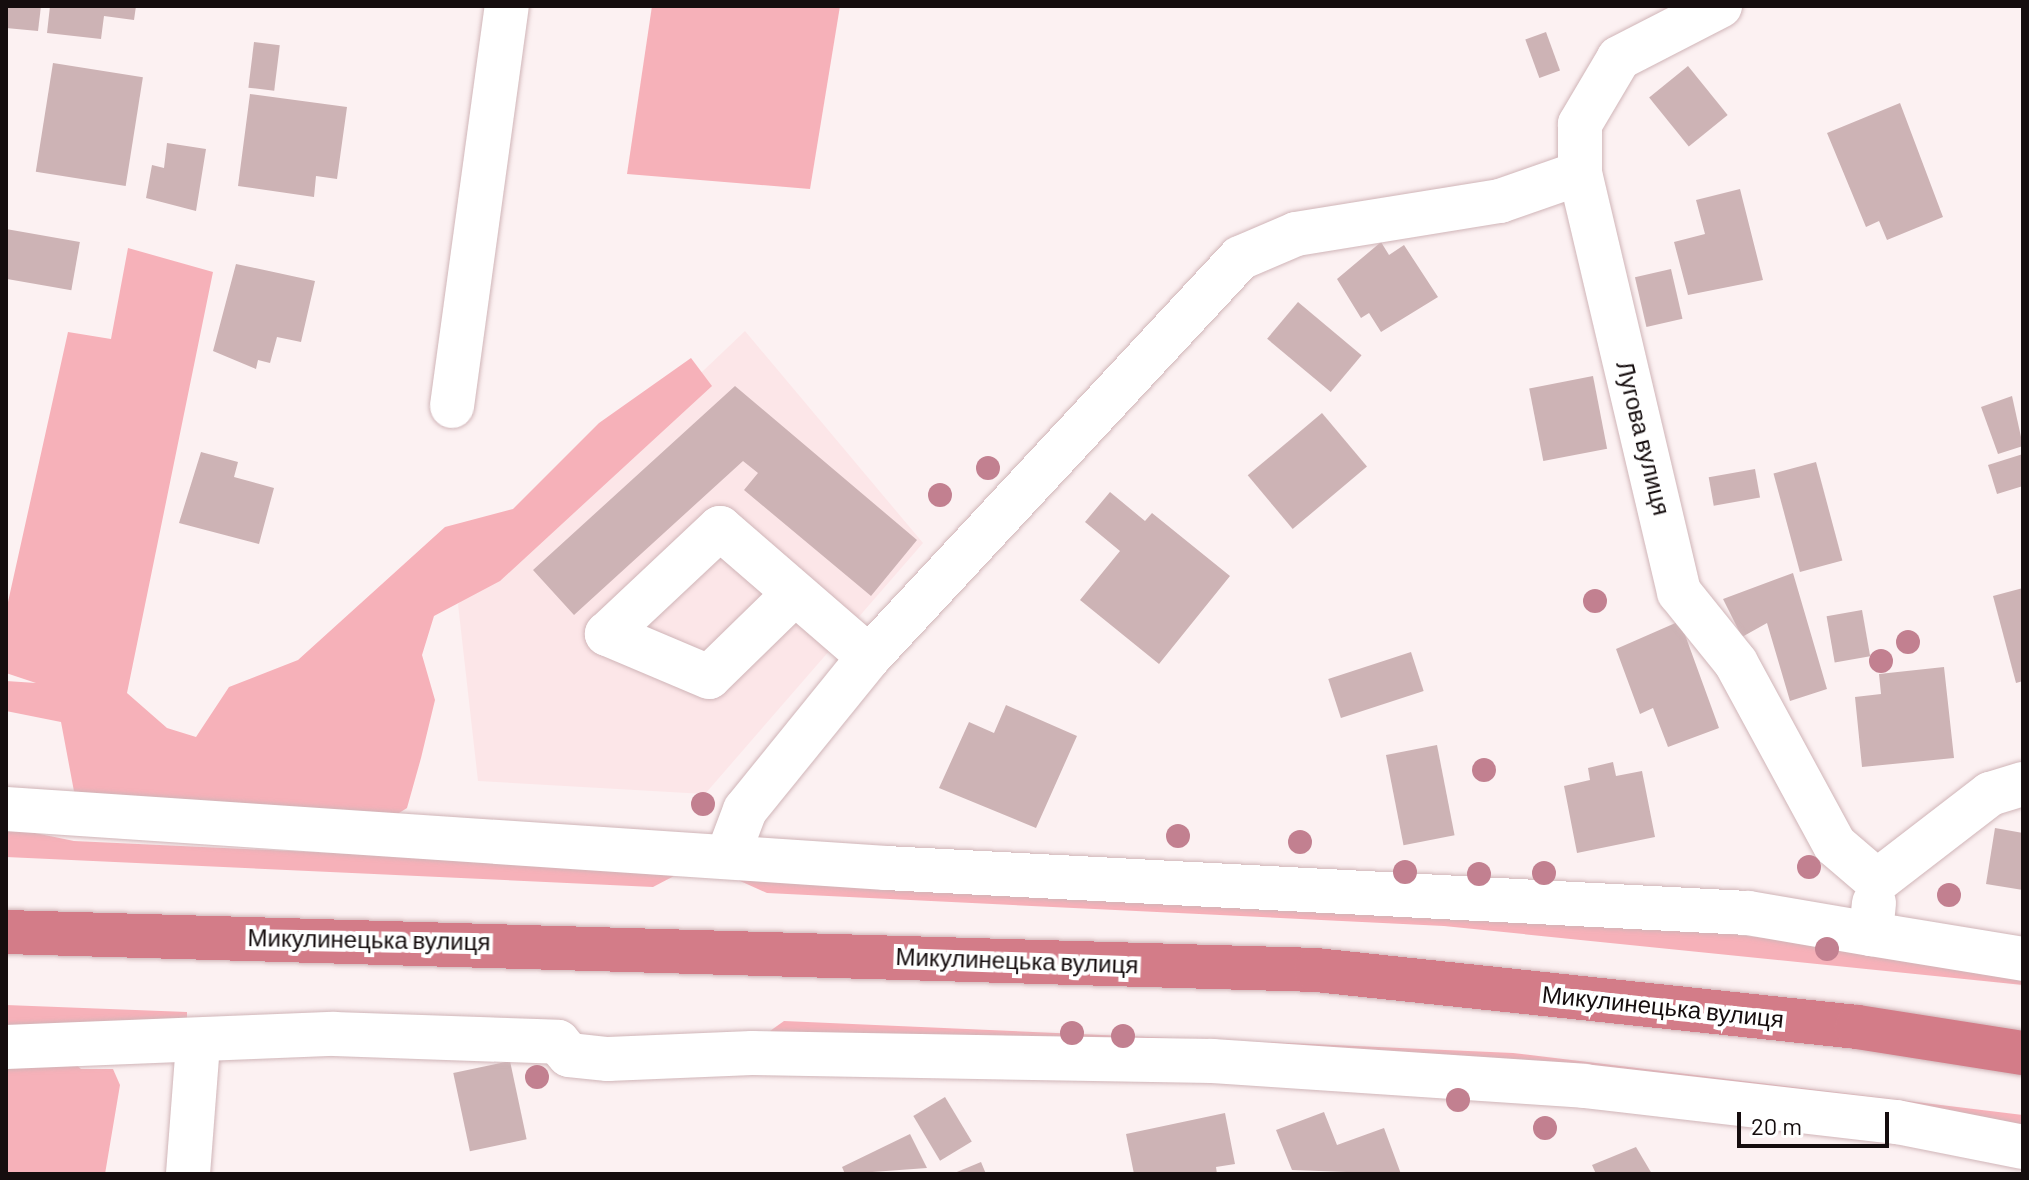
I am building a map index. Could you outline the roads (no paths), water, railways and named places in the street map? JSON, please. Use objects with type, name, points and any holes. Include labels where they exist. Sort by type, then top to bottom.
[{"type":"highway","name":"Микулинецька вулиця","points":[[6,932],[1316,970],[1857,1027],[2023,1053]]},
{"type":"street","points":[[452,406],[507,6]]},
{"type":"street","name":"Лугова вулиця","points":[[1720,6],[1619,58],[1580,124],[1580,173],[1679,592],[1736,663],[1835,845],[1877,881]]},
{"type":"street","points":[[728,855],[745,810],[869,657],[1240,258],[1296,234],[1500,201],[1580,173]]},
{"type":"street","points":[[793,595],[869,657]]},
{"type":"street","points":[[1871,934],[1877,881],[1990,794],[2023,784]]},
{"type":"street","points":[[6,809],[728,855],[1748,913],[2023,959]]},
{"type":"street","points":[[6,1047],[198,1044],[334,1034],[558,1042],[569,1055],[608,1059],[752,1053],[1227,1062],[1584,1086],[1897,1122],[2023,1147]]},
{"type":"street","points":[[188,1174],[198,1044]]}]
